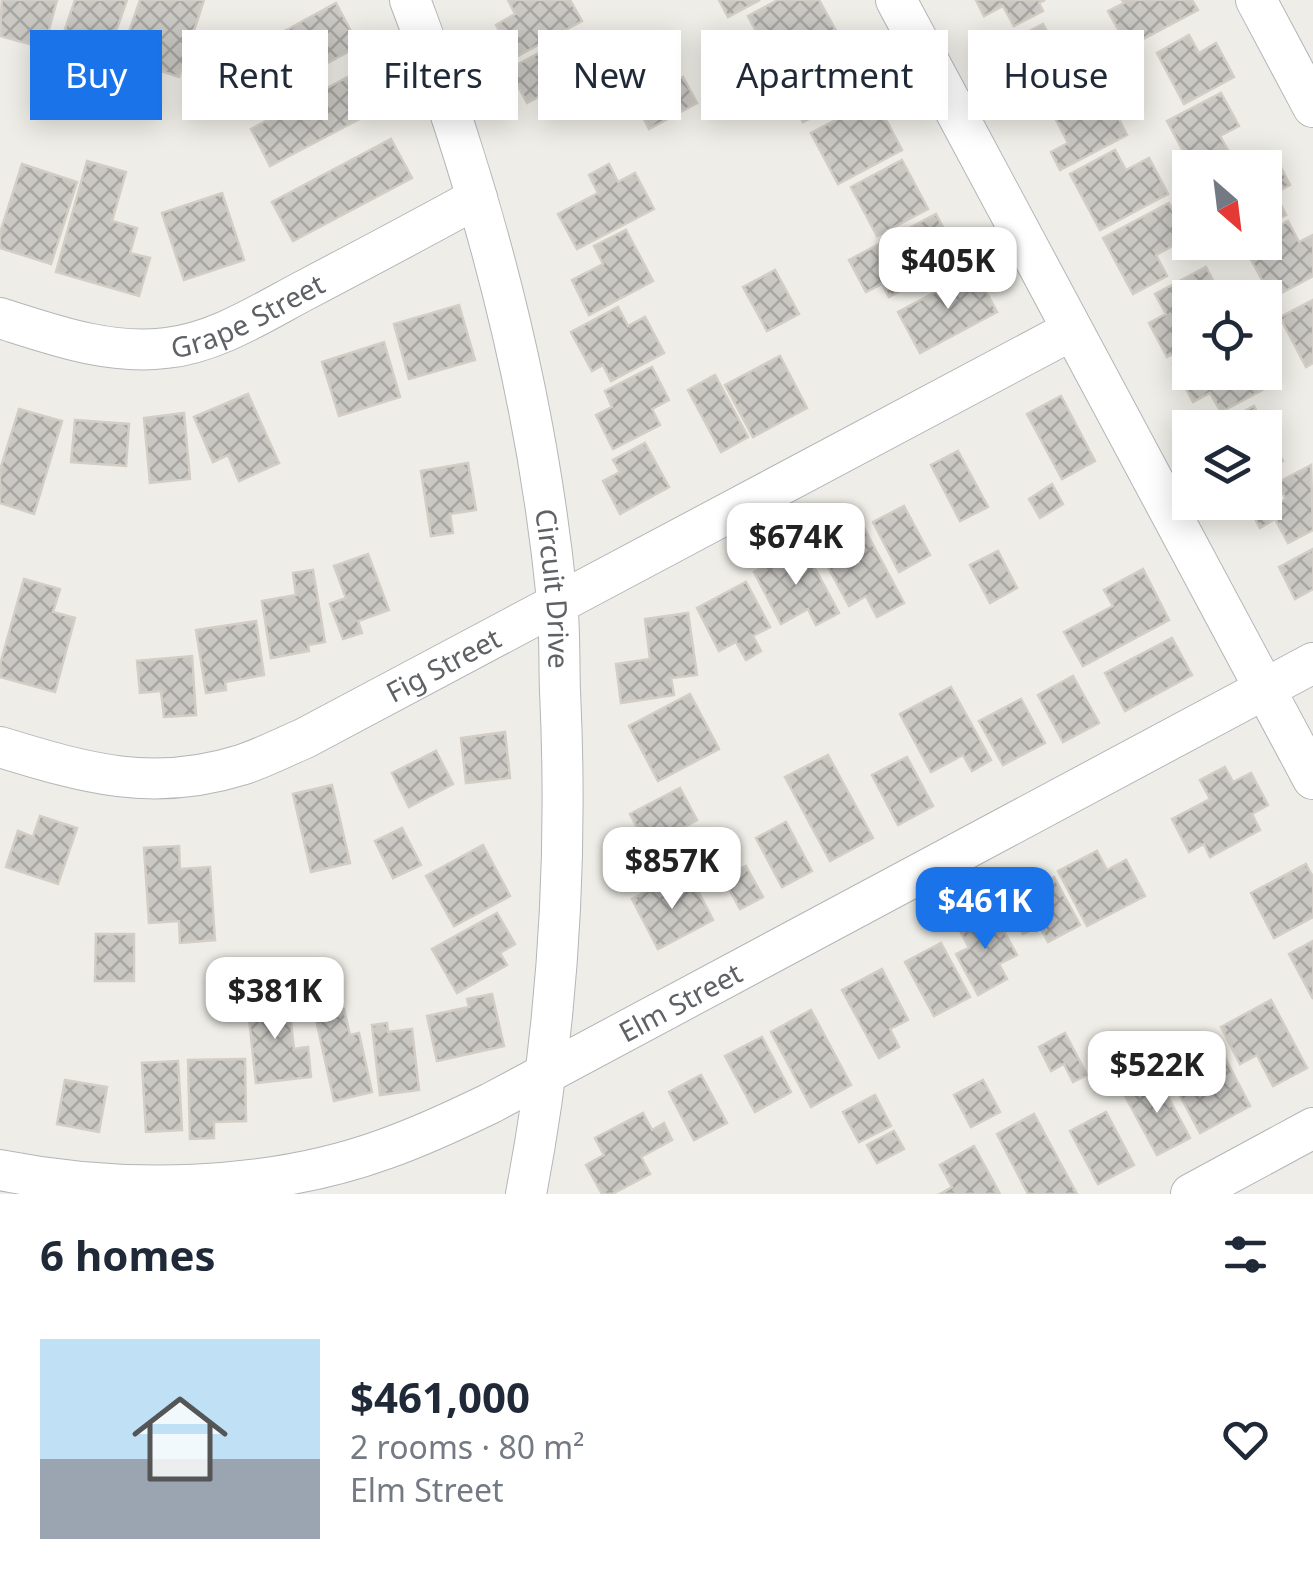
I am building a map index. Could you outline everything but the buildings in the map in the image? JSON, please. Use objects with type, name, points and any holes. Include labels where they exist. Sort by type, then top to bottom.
[{"type":"street","name":"Circuit Drive","points":[[410,0],[442,85],[477,198],[521,373],[557,604],[564,776],[556,995],[526,1194]]},
{"type":"street","points":[[896,0],[1313,779]]},
{"type":"street","points":[[1256,0],[1313,108]]},
{"type":"street","name":"Grape Street","points":[[0,318],[86,345],[167,348],[205,339],[477,198]]},
{"type":"street","name":"Fig Street","points":[[0,747],[74,770],[127,779],[180,778],[240,765],[305,738],[1072,330]]},
{"type":"street","name":"Elm Street","points":[[0,1170],[107,1186],[166,1186],[270,1177],[383,1150],[546,1074],[1313,663]]},
{"type":"street","points":[[1191,1194],[1313,1128]]}]
